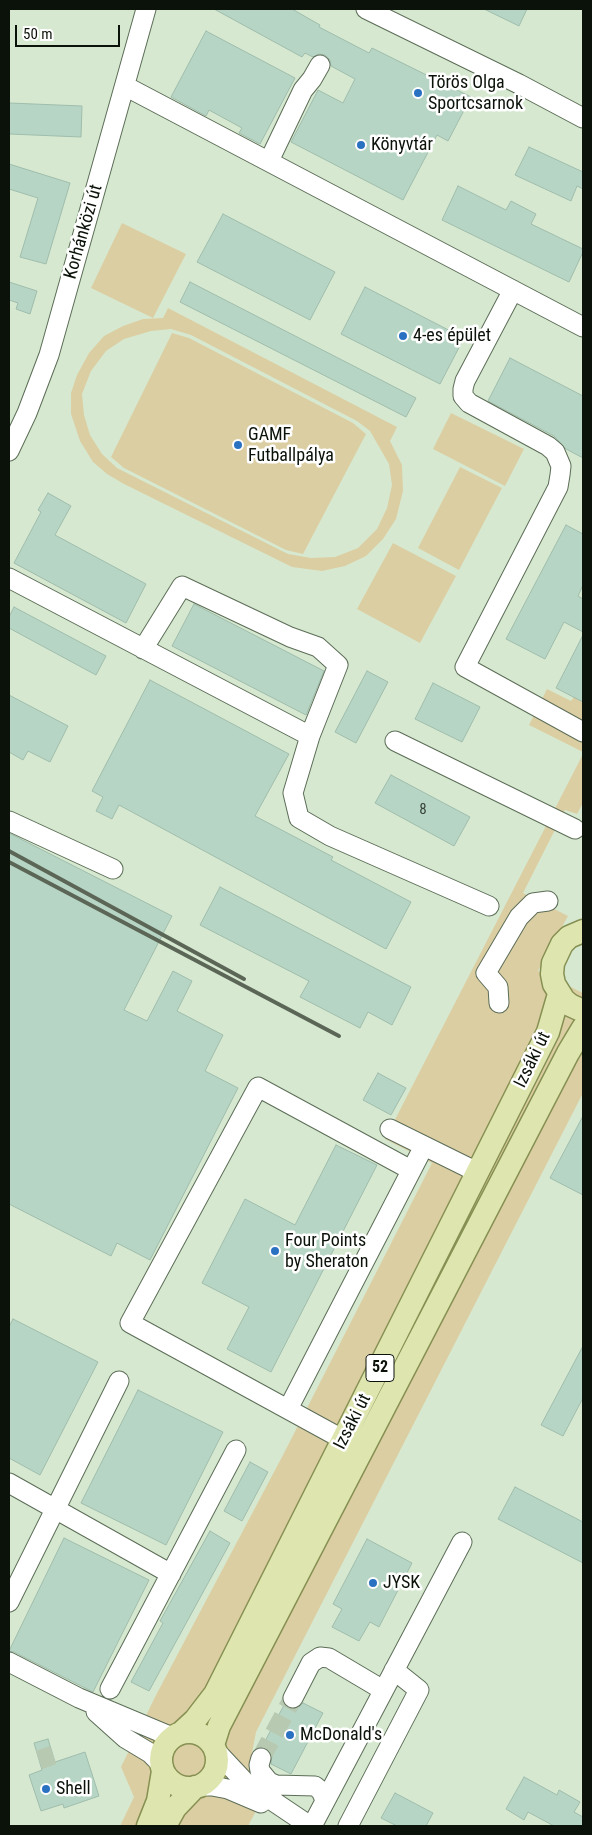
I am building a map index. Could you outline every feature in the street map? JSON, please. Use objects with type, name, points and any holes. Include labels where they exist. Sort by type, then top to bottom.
[{"type":"main road","points":[[583,931],[569,937],[562,944],[556,953],[552,974],[559,994],[570,1005],[583,1011]]},
{"type":"main road","name":"Izsáki út","points":[[177,1735],[195,1720],[216,1694],[548,1032],[559,994]]},
{"type":"main road","name":"Izsáki út","points":[[214,1748],[219,1726],[559,1070],[583,1028]]},
{"type":"main road","points":[[177,1735],[198,1733],[207,1738],[214,1748]]},
{"type":"main road","name":"52","points":[[148,1826],[161,1786],[162,1750],[168,1740],[177,1735]]},
{"type":"main road","name":"52","points":[[165,1826],[175,1808],[214,1773],[217,1759],[214,1748]]},
{"type":"main road","points":[[161,1767],[168,1780],[177,1786],[186,1788],[198,1786]]},
{"type":"street","name":"Korhánközi út","points":[[9,451],[27,413],[49,355],[146,9]]},
{"type":"street","points":[[366,9],[519,84],[583,118]]},
{"type":"street","points":[[269,161],[303,90],[321,72]]},
{"type":"street","points":[[125,86],[583,328]]},
{"type":"street","points":[[513,290],[465,381],[463,396],[469,403],[548,446],[555,452],[560,466],[560,475],[558,487],[465,667],[583,732]]},
{"type":"street","points":[[9,578],[310,736]]},
{"type":"street","points":[[143,649],[182,586],[290,637],[318,647],[338,665],[310,736],[293,793],[299,818],[330,836],[489,906]]},
{"type":"street","points":[[395,741],[575,828]]},
{"type":"street","points":[[9,821],[113,869]]},
{"type":"street","points":[[499,1003],[498,987],[486,973],[519,917],[540,898]]},
{"type":"street","points":[[344,1440],[130,1323],[258,1087],[411,1170]]},
{"type":"street","points":[[390,1129],[477,1172]]},
{"type":"street","points":[[288,1409],[424,1146]]},
{"type":"street","points":[[9,1602],[119,1381]]},
{"type":"street","points":[[110,1689],[236,1450]]},
{"type":"street","points":[[9,1483],[171,1574]]},
{"type":"street","points":[[214,1748],[246,1782],[288,1813],[311,1826],[462,1542]]},
{"type":"street","points":[[293,1698],[311,1663],[320,1657],[329,1658],[383,1690]]},
{"type":"street","points":[[9,1662],[79,1698],[177,1735]]},
{"type":"street","points":[[348,1826],[419,1690],[394,1670]]},
{"type":"street","points":[[79,1698],[125,1738],[150,1754],[161,1767]]},
{"type":"street","points":[[261,1758],[260,1771],[269,1782],[276,1785],[315,1786],[321,1791],[325,1800]]},
{"type":"street","points":[[198,1786],[228,1789],[288,1813]]},
{"type":"shaded area","points":[[122,223],[186,254],[153,318],[91,288]]},
{"type":"shaded area","points":[[168,308],[397,427],[390,441],[402,465],[403,491],[396,519],[383,539],[366,556],[345,566],[322,571],[292,567],[124,484],[107,474],[93,462],[80,441],[71,414],[71,393],[77,375],[89,353],[104,336],[123,326],[143,319],[163,318]],"holes":[[[171,329],[191,335],[357,421],[370,431],[389,464],[392,485],[387,508],[377,529],[358,548],[335,557],[311,558],[288,554],[117,468],[102,454],[90,435],[84,415],[82,394],[91,371],[106,351],[124,339],[151,331]]]},
{"type":"shaded area","name":"GAMF Futballpálya","points":[[172,333],[189,338],[353,423],[366,434],[303,554],[286,550],[124,468],[111,457]]},
{"type":"shaded area","points":[[451,413],[524,449],[505,486],[433,449]]},
{"type":"shaded area","points":[[460,467],[502,488],[459,570],[418,548]]},
{"type":"shaded area","points":[[393,543],[456,576],[420,643],[357,609]]},
{"type":"shaded area","points":[[583,683],[583,752],[529,725],[547,689],[571,701]]},
{"type":"shaded area","points":[[583,754],[583,803],[577,814],[565,810],[523,893],[568,916],[538,971],[583,993],[583,1093],[256,1732],[251,1758],[270,1785],[248,1826],[120,1826],[134,1797],[121,1767],[155,1697],[283,1455],[432,1163],[385,1139]]},
{"type":"building","points":[[214,9],[292,9],[320,25],[319,27],[369,53],[372,48],[471,97],[448,141],[437,135],[403,200],[291,142],[318,90],[343,103],[355,79],[331,66],[330,60],[325,55],[319,54],[313,57],[305,53],[302,57]]},
{"type":"building","points":[[484,9],[527,9],[519,26]]},
{"type":"building","points":[[206,31],[295,78],[260,144],[239,133],[242,128],[209,110],[206,116],[171,97]]},
{"type":"building","points":[[9,103],[82,106],[81,137],[9,134]]},
{"type":"building","points":[[529,147],[583,172],[583,189],[577,186],[571,201],[515,175]]},
{"type":"building","points":[[9,164],[70,183],[46,264],[20,257],[38,198],[9,189]]},
{"type":"building","points":[[458,186],[506,210],[511,201],[536,214],[531,224],[583,249],[569,282],[442,220]]},
{"type":"building","points":[[223,214],[335,272],[310,320],[197,262]]},
{"type":"building","points":[[9,282],[37,291],[30,314],[16,309],[18,303],[9,300]]},
{"type":"building","points":[[190,282],[416,398],[406,417],[180,302]]},
{"type":"building","name":"4-es épület","points":[[365,287],[464,338],[440,384],[341,334]]},
{"type":"building","points":[[510,358],[583,396],[583,458],[566,449],[554,436],[488,401]]},
{"type":"building","points":[[48,493],[71,506],[55,535],[146,584],[126,623],[14,563],[41,512],[38,510]]},
{"type":"building","points":[[566,525],[583,534],[583,585],[578,596],[583,599],[583,632],[564,622],[545,659],[506,639]]},
{"type":"building","points":[[194,604],[324,671],[306,715],[172,646]]},
{"type":"building","points":[[14,607],[106,656],[96,675],[9,628],[9,617]]},
{"type":"building","points":[[583,635],[583,702],[556,688]]},
{"type":"building","points":[[367,671],[388,682],[356,743],[335,732]]},
{"type":"building","points":[[150,680],[289,754],[255,816],[333,857],[331,860],[411,902],[386,949],[119,805],[112,819],[96,811],[103,797],[92,791]]},
{"type":"building","points":[[433,683],[480,707],[462,742],[415,719]]},
{"type":"building","points":[[9,695],[68,726],[50,762],[28,751],[23,760],[9,752]]},
{"type":"building","points":[[391,775],[470,817],[454,846],[375,803]]},
{"type":"building","points":[[9,833],[172,916],[124,1010],[147,1021],[173,971],[192,981],[177,1011],[223,1035],[205,1071],[238,1088],[150,1260],[117,1243],[111,1256],[9,1204]]},
{"type":"building","points":[[220,887],[411,987],[392,1025],[368,1012],[360,1028],[300,997],[309,981],[200,925]]},
{"type":"building","points":[[378,1073],[406,1088],[391,1115],[363,1100]]},
{"type":"building","points":[[583,1116],[583,1195],[550,1178]]},
{"type":"building","name":"Four Points by Sheraton","points":[[336,1145],[377,1165],[271,1372],[227,1349],[249,1307],[202,1283],[245,1199],[295,1225]]},
{"type":"building","points":[[13,1319],[98,1362],[40,1475],[9,1458],[9,1327]]},
{"type":"building","points":[[583,1346],[583,1398],[563,1436],[541,1425]]},
{"type":"building","points":[[138,1390],[223,1432],[166,1545],[81,1503]]},
{"type":"building","points":[[250,1462],[268,1472],[242,1521],[224,1511]]},
{"type":"building","points":[[515,1487],[583,1522],[583,1563],[498,1519]]},
{"type":"building","points":[[210,1531],[230,1543],[149,1691],[131,1682],[163,1623],[160,1621]]},
{"type":"building","points":[[64,1538],[149,1580],[93,1692],[9,1651]]},
{"type":"building","name":"JYSK","points":[[367,1539],[412,1563],[379,1627],[370,1622],[359,1641],[332,1627],[342,1609],[333,1604]]},
{"type":"building","name":"McDonald's","points":[[303,1703],[323,1713],[291,1774],[271,1764],[272,1755],[269,1750],[262,1747],[284,1705],[294,1709]]},
{"type":"building","points":[[48,1739],[55,1762],[85,1752],[99,1796],[64,1808],[63,1804],[41,1811],[29,1775],[42,1770],[34,1743]]},
{"type":"building","points":[[524,1777],[557,1795],[559,1790],[580,1802],[574,1812],[583,1817],[583,1826],[554,1826],[528,1812],[524,1820],[506,1809]]},
{"type":"building","points":[[395,1793],[433,1813],[426,1826],[397,1826],[381,1818]]},
{"type":"tunnel","points":[[261,1758],[293,1698]]},
{"type":"tunnel","points":[[39,1760],[53,1755]]},
{"type":"railway","points":[[9,851],[244,979]]},
{"type":"railway","points":[[9,862],[339,1036]]},
{"type":"place","name":"Törös Olga Sportcsarnok","points":[[418,93]]},
{"type":"place","name":"Könyvtár","points":[[361,145]]},
{"type":"place","name":"4-es épület","points":[[403,336]]},
{"type":"place","name":"GAMF Futballpálya","points":[[238,445]]},
{"type":"place","name":"Four Points by Sheraton","points":[[275,1251]]},
{"type":"place","name":"JYSK","points":[[373,1583]]},
{"type":"place","name":"McDonald's","points":[[290,1735]]},
{"type":"place","name":"Shell","points":[[46,1789]]}]
